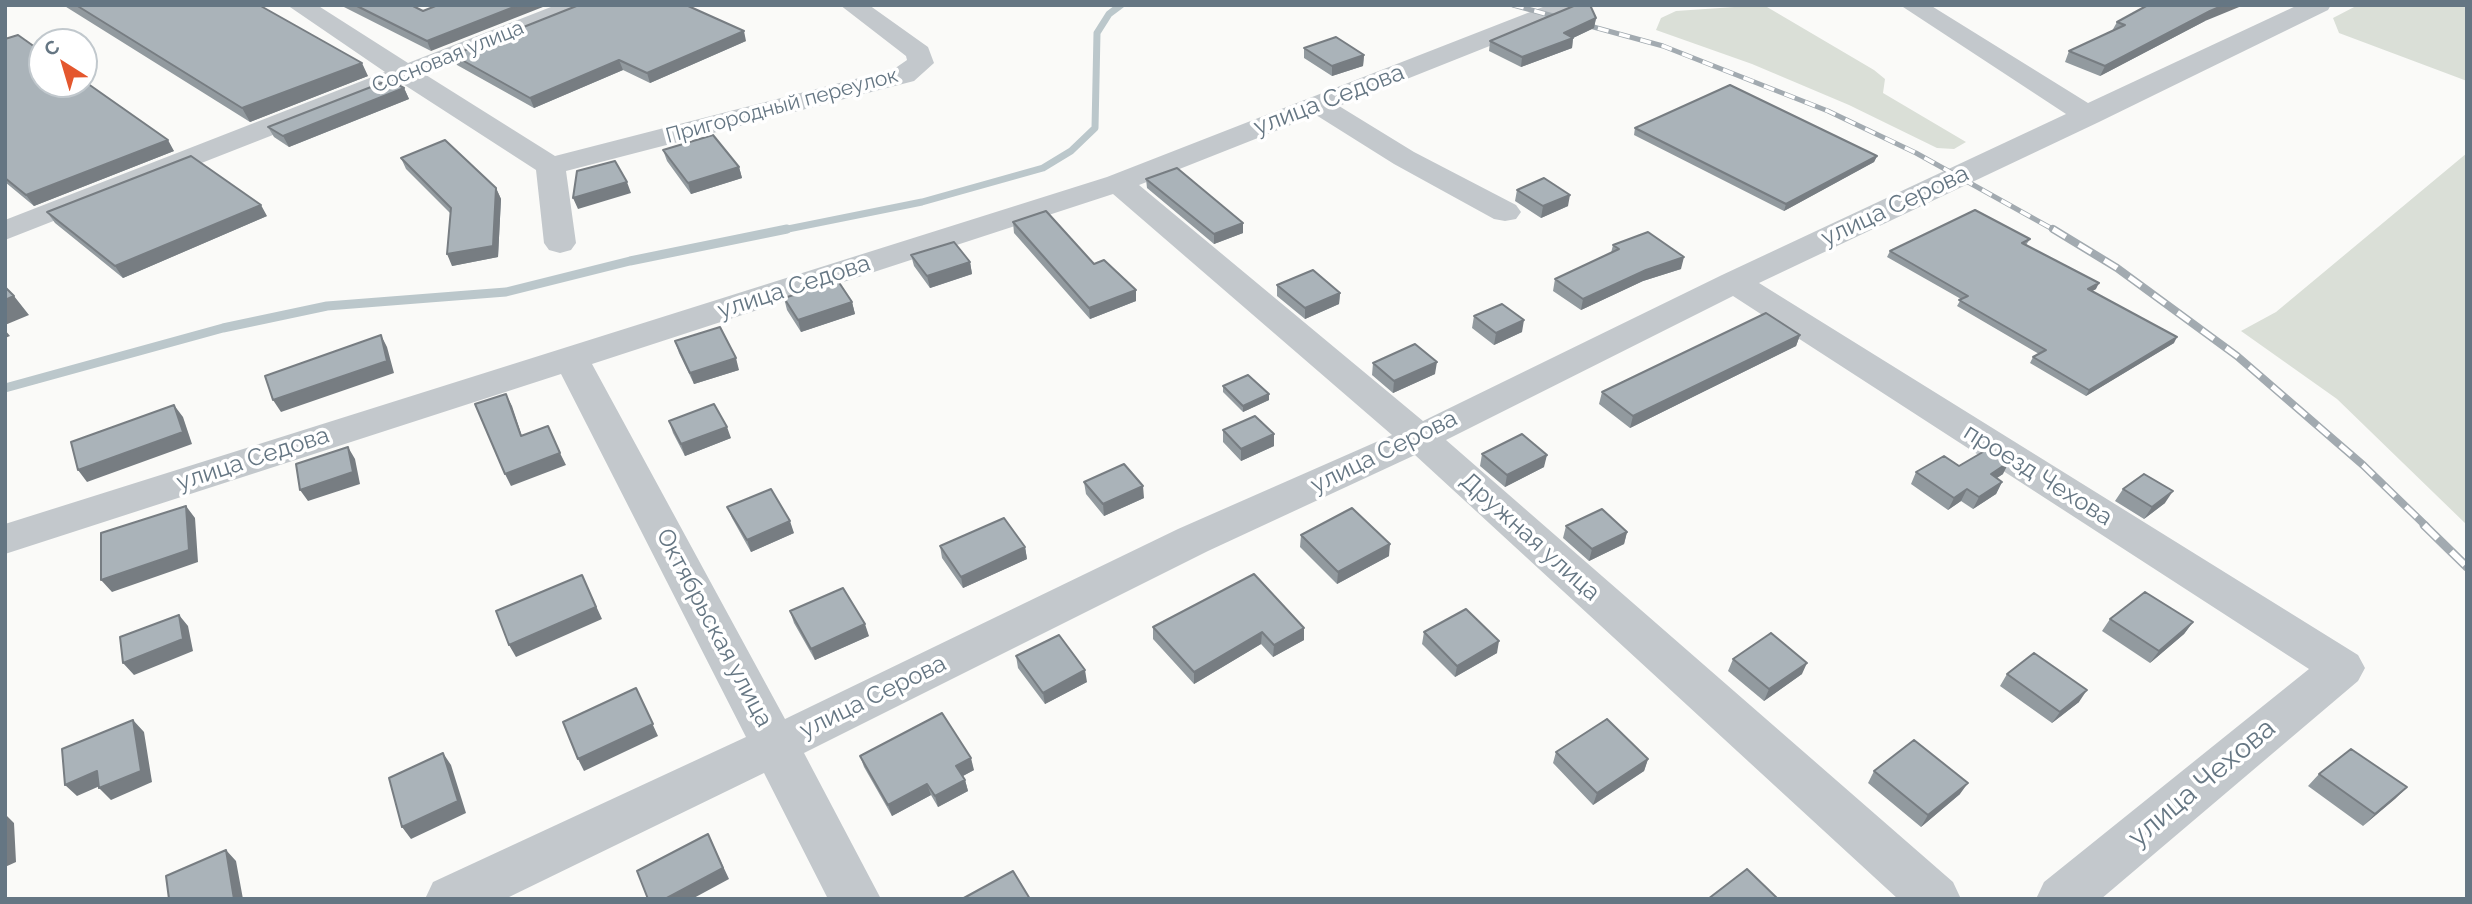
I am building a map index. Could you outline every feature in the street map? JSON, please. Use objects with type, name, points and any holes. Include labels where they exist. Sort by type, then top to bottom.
[{"type":"street","points":[[299,5],[551,166],[552,196],[560,243]]},
{"type":"street","name":"Сосновая улица","points":[[5,231],[579,5]]},
{"type":"street","name":"Пригородный переулок","points":[[551,166],[904,75],[922,63],[919,53],[852,5]]},
{"type":"street","name":"улица Седова","points":[[5,538],[1118,183],[1571,5]]},
{"type":"street","points":[[1912,5],[2089,116]]},
{"type":"street","name":"улица Серова","points":[[451,899],[775,745],[1193,540],[1419,438],[1734,282],[2319,5]]},
{"type":"street","points":[[1317,104],[1404,158],[1505,212]]},
{"type":"street","name":"Дружная улица","points":[[1118,183],[1419,438],[1935,899]]},
{"type":"street","name":"проезд Чехова","points":[[1734,282],[2342,668]]},
{"type":"street","name":"Октябрьская улица","points":[[571,358],[855,899]]},
{"type":"street","name":"улица Чехова","points":[[2062,899],[2342,668]]},
{"type":"shaded area","points":[[2358,5],[2467,5],[2467,81],[2339,33],[2333,18]]},
{"type":"shaded area","points":[[1767,7],[1874,70],[1885,79],[1883,93],[1966,142],[1954,149],[1937,148],[1849,105],[1752,64],[1656,30],[1661,18],[1676,11]]},
{"type":"shaded area","points":[[2467,153],[2467,525],[2337,399],[2241,331],[2276,312]]},
{"type":"building","points":[[76,5],[259,5],[362,63],[242,108]]},
{"type":"building","points":[[355,5],[411,5],[423,11],[438,5],[519,5],[427,41]]},
{"type":"building","points":[[579,5],[686,5],[744,31],[647,73],[619,60],[530,98],[453,55]]},
{"type":"building","points":[[1576,5],[1590,5],[1596,18],[1564,33],[1573,38],[1522,57],[1490,41]]},
{"type":"building","points":[[2148,5],[2224,5],[2105,66],[2069,51],[2125,25],[2117,22]]},
{"type":"building","points":[[18,35],[28,42],[28,98],[98,98],[98,91],[168,140],[26,195],[5,178],[5,39]]},
{"type":"building","points":[[1336,37],[1364,55],[1332,66],[1304,48]]},
{"type":"building","points":[[389,80],[404,88],[283,136],[268,127]]},
{"type":"building","points":[[1730,85],[1877,156],[1786,204],[1635,128]]},
{"type":"building","points":[[713,135],[739,167],[688,183],[663,150]]},
{"type":"building","points":[[445,140],[496,188],[493,246],[447,254],[451,208],[401,158]]},
{"type":"building","points":[[191,156],[261,205],[115,266],[47,212]]},
{"type":"building","points":[[615,161],[627,182],[573,198],[577,171]]},
{"type":"building","points":[[1177,168],[1243,223],[1214,234],[1146,179]]},
{"type":"building","points":[[1544,178],[1570,195],[1543,206],[1517,190]]},
{"type":"building","points":[[1975,210],[2030,239],[2022,243],[2099,283],[2088,289],[2177,337],[2089,390],[2033,357],[2046,350],[1959,300],[1968,296],[1890,251]]},
{"type":"building","points":[[1046,211],[1094,264],[1104,260],[1136,290],[1089,308],[1013,222]]},
{"type":"building","points":[[1648,232],[1684,257],[1646,270],[1583,299],[1555,279],[1619,249],[1613,245]]},
{"type":"building","points":[[954,242],[970,262],[927,276],[911,255]]},
{"type":"building","points":[[1313,270],[1340,293],[1305,308],[1277,285]]},
{"type":"building","points":[[838,281],[852,302],[798,320],[784,298]]},
{"type":"building","points":[[5,287],[14,296],[5,300]]},
{"type":"building","points":[[1502,304],[1524,320],[1496,333],[1474,316]]},
{"type":"building","points":[[1766,313],[1800,335],[1633,416],[1602,392]]},
{"type":"building","points":[[720,327],[736,358],[690,373],[675,341]]},
{"type":"building","points":[[381,335],[387,361],[273,400],[265,376]]},
{"type":"building","points":[[1415,344],[1437,362],[1394,381],[1373,363]]},
{"type":"building","points":[[1248,375],[1269,394],[1243,406],[1223,386]]},
{"type":"building","points":[[506,394],[521,436],[548,426],[560,453],[505,474],[475,404]]},
{"type":"building","points":[[714,404],[727,427],[681,444],[669,421]]},
{"type":"building","points":[[174,405],[183,432],[78,470],[71,442]]},
{"type":"building","points":[[1255,416],[1274,434],[1241,449],[1223,430]]},
{"type":"building","points":[[1522,434],[1547,455],[1507,475],[1482,454]]},
{"type":"building","points":[[348,447],[353,472],[300,490],[296,464]]},
{"type":"building","points":[[1988,449],[2009,462],[1991,474],[2002,482],[1979,497],[1967,489],[1954,498],[1916,472],[1944,456],[1959,466]]},
{"type":"building","points":[[1124,464],[1143,486],[1103,504],[1084,482]]},
{"type":"building","points":[[2144,474],[2173,491],[2152,507],[2123,489]]},
{"type":"building","points":[[771,489],[790,521],[747,540],[727,507]]},
{"type":"building","points":[[186,506],[189,550],[101,580],[101,533]]},
{"type":"building","points":[[1352,508],[1390,544],[1338,572],[1301,535]]},
{"type":"building","points":[[1602,509],[1627,532],[1592,549],[1566,526]]},
{"type":"building","points":[[1004,518],[1025,547],[961,577],[940,546]]},
{"type":"building","points":[[1254,574],[1304,628],[1274,645],[1262,632],[1194,672],[1153,627]]},
{"type":"building","points":[[582,575],[596,607],[509,645],[496,611]]},
{"type":"building","points":[[843,588],[865,624],[811,649],[790,611]]},
{"type":"building","points":[[2145,592],[2193,622],[2159,651],[2110,619]]},
{"type":"building","points":[[1466,609],[1499,641],[1457,666],[1424,632]]},
{"type":"building","points":[[179,615],[183,639],[123,663],[120,637]]},
{"type":"building","points":[[1771,633],[1807,663],[1769,689],[1733,659]]},
{"type":"building","points":[[1059,635],[1085,670],[1043,693],[1016,656]]},
{"type":"building","points":[[2034,653],[2087,690],[2060,712],[2007,674]]},
{"type":"building","points":[[636,688],[653,724],[578,759],[563,722]]},
{"type":"building","points":[[942,713],[971,758],[956,766],[965,780],[935,796],[927,784],[888,805],[860,756]]},
{"type":"building","points":[[1607,719],[1648,759],[1597,793],[1556,752]]},
{"type":"building","points":[[133,720],[141,771],[99,788],[97,771],[65,785],[62,749]]},
{"type":"building","points":[[1914,740],[1968,783],[1928,815],[1874,771]]},
{"type":"building","points":[[2351,749],[2407,787],[2375,814],[2319,774]]},
{"type":"building","points":[[443,753],[458,801],[402,827],[389,778]]},
{"type":"building","points":[[708,834],[723,868],[665,899],[648,899],[637,871]]},
{"type":"building","points":[[226,850],[234,899],[169,899],[166,876]]},
{"type":"building","points":[[1747,869],[1778,899],[1708,899]]},
{"type":"building","points":[[1013,871],[1030,899],[962,899]]},
{"type":"waterway","points":[[778,231],[922,202],[1043,168],[1071,151],[1095,128],[1097,33],[1109,14],[1121,5]]},
{"type":"waterway","points":[[5,388],[223,328],[327,306],[506,292],[630,261],[787,229]]},
{"type":"railway","points":[[1513,5],[1663,46],[1828,111],[1916,153],[2056,231]]},
{"type":"railway","points":[[2053,229],[2117,268],[2237,356],[2363,465],[2426,526]]},
{"type":"railway","points":[[2424,525],[2467,567]]}]
